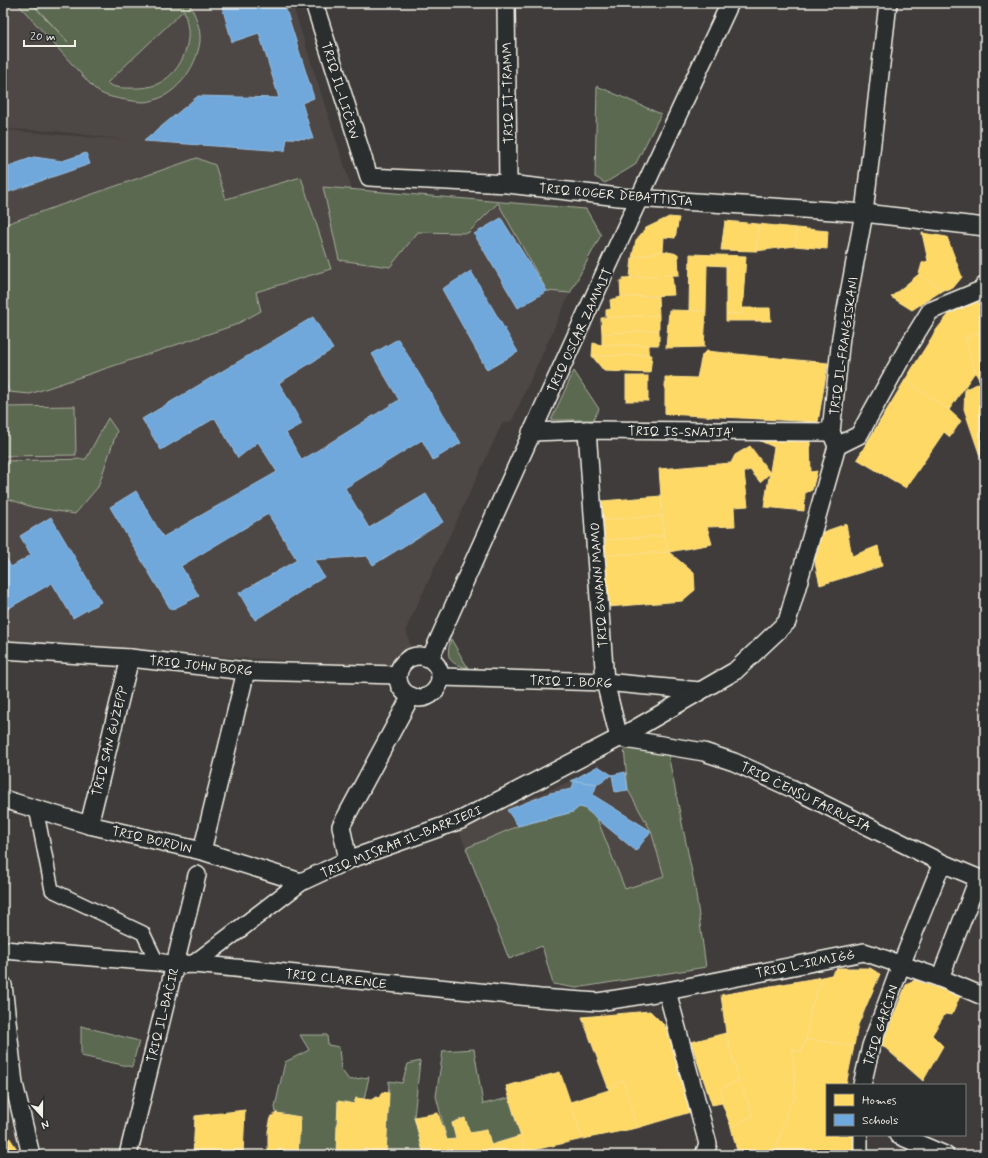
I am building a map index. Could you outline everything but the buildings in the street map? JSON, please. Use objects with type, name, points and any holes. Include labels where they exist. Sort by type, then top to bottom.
[{"type":"street","name":"TRIQ IL-LIĊEW","points":[[314,3],[368,177]]},
{"type":"street","name":"TRIQ IT-TRAMM","points":[[506,3],[508,184]]},
{"type":"street","name":"TRIQ OSCAR ZAMMIT","points":[[430,659],[531,432],[730,3]]},
{"type":"street","name":"TRIQ IL-FRANĠISKANI","points":[[619,738],[735,671],[787,622],[834,439],[841,337],[864,213],[888,3]]},
{"type":"street","name":"TRIQ ROGER DEBATTISTA","points":[[368,177],[508,184],[640,198],[864,213]]},
{"type":"street","points":[[864,213],[985,227]]},
{"type":"street","points":[[834,439],[859,435],[906,350],[930,311],[984,292]]},
{"type":"street","name":"TRIQ IS-SNAJJA'","points":[[531,432],[587,430],[834,439]]},
{"type":"street","name":"TRIQ ĠWANN MAMO","points":[[587,430],[605,682],[619,738]]},
{"type":"street","name":"TRIQ JOHN BORG","points":[[3,650],[130,658],[246,671],[398,674]]},
{"type":"street","points":[[416,656],[430,659],[439,670],[441,677],[440,684],[430,695],[417,698],[411,696],[401,688],[398,674],[400,668],[409,659],[416,656]]},
{"type":"street","name":"TRIQ SAN ĠUŻEPP","points":[[89,825],[130,658]]},
{"type":"street","points":[[202,851],[246,671]]},
{"type":"street","name":"TRIQ J. BORG","points":[[441,677],[605,682],[700,691]]},
{"type":"street","points":[[348,860],[342,826],[411,696]]},
{"type":"street","name":"TRIQ MISRAĦ IL-BARRIERI","points":[[194,964],[301,882],[348,860],[461,820],[619,738]]},
{"type":"street","name":"TRIQ ĊENSU FARRUGIA","points":[[619,738],[704,752],[734,762],[791,788],[942,863],[982,880]]},
{"type":"street","name":"TRIQ BORDIN","points":[[3,799],[89,825],[202,851],[301,882]]},
{"type":"street","points":[[36,808],[52,890],[143,933],[157,962]]},
{"type":"street","name":"TRIQ GARĊIN","points":[[862,1084],[872,1046],[900,965],[942,863]]},
{"type":"street","name":"TRIQ IL-BAĊIR","points":[[128,1155],[197,875]]},
{"type":"street","points":[[940,978],[982,880]]},
{"type":"street","name":"TRIQ CLARENCE","points":[[3,950],[175,964],[194,964],[540,998],[598,1002],[667,991]]},
{"type":"street","name":"TRIQ L-IRMIĠĠ","points":[[667,991],[864,952],[940,978],[985,997]]},
{"type":"street","points":[[3,985],[9,1084],[31,1155]]},
{"type":"street","points":[[667,991],[708,1144],[704,1155]]},
{"type":"street","points":[[861,1136],[861,1155]]},
{"type":"street","points":[[900,1136],[945,1155]]},
{"type":"shaded area","points":[[3,3],[292,3],[353,192],[586,209],[601,235],[570,293],[512,421],[502,424],[406,629],[412,651],[394,668],[3,642],[3,130],[127,140],[54,131],[3,129]]},
{"type":"shaded area","points":[[612,775],[615,792],[628,790],[651,831],[665,876],[500,934],[457,826],[506,808],[571,781],[597,784]]},
{"type":"green space","points":[[17,3],[31,3],[68,42],[32,3],[189,3],[200,31],[200,41],[198,51],[189,72],[174,89],[155,100],[140,102],[118,99],[105,95],[90,84]],"holes":[[[184,10],[188,38],[183,58],[172,74],[156,85],[146,87],[121,88],[107,83]]]},
{"type":"green space","points":[[597,86],[661,114],[635,165],[605,183],[595,177]]},
{"type":"green space","points":[[197,158],[215,165],[226,199],[301,177],[331,269],[256,292],[261,311],[235,325],[30,394],[9,392],[3,373],[3,225]]},
{"type":"green space","points":[[323,187],[586,209],[601,235],[570,293],[547,291],[498,203],[468,233],[418,232],[390,267],[339,260]]},
{"type":"green space","points":[[574,371],[599,409],[593,420],[551,420]]},
{"type":"green space","points":[[75,406],[76,455],[3,456],[3,407]]},
{"type":"green space","points":[[108,418],[117,431],[98,487],[75,514],[32,507],[3,497],[3,461],[86,459]]},
{"type":"green space","points":[[451,639],[468,668],[456,664],[450,659],[448,651]]},
{"type":"green space","points":[[624,748],[668,754],[695,887],[706,967],[576,988],[553,984],[542,946],[509,959],[466,848],[518,826],[573,812],[579,807],[584,808],[596,816],[625,889],[664,876],[651,831],[628,790]]},
{"type":"green space","points":[[81,1026],[139,1041],[132,1067],[81,1056]]},
{"type":"green space","points":[[300,1035],[327,1035],[328,1045],[339,1047],[341,1069],[349,1080],[369,1077],[364,1099],[356,1098],[354,1104],[338,1101],[336,1155],[298,1155],[300,1117],[276,1113],[275,1107],[285,1062],[309,1050]]},
{"type":"green space","points":[[474,1049],[483,1104],[509,1098],[521,1136],[491,1145],[487,1130],[470,1133],[464,1118],[452,1123],[456,1139],[447,1140],[436,1096],[443,1051]]},
{"type":"green space","points":[[420,1061],[414,1117],[424,1155],[386,1155],[389,1081],[402,1083],[408,1064]]}]
